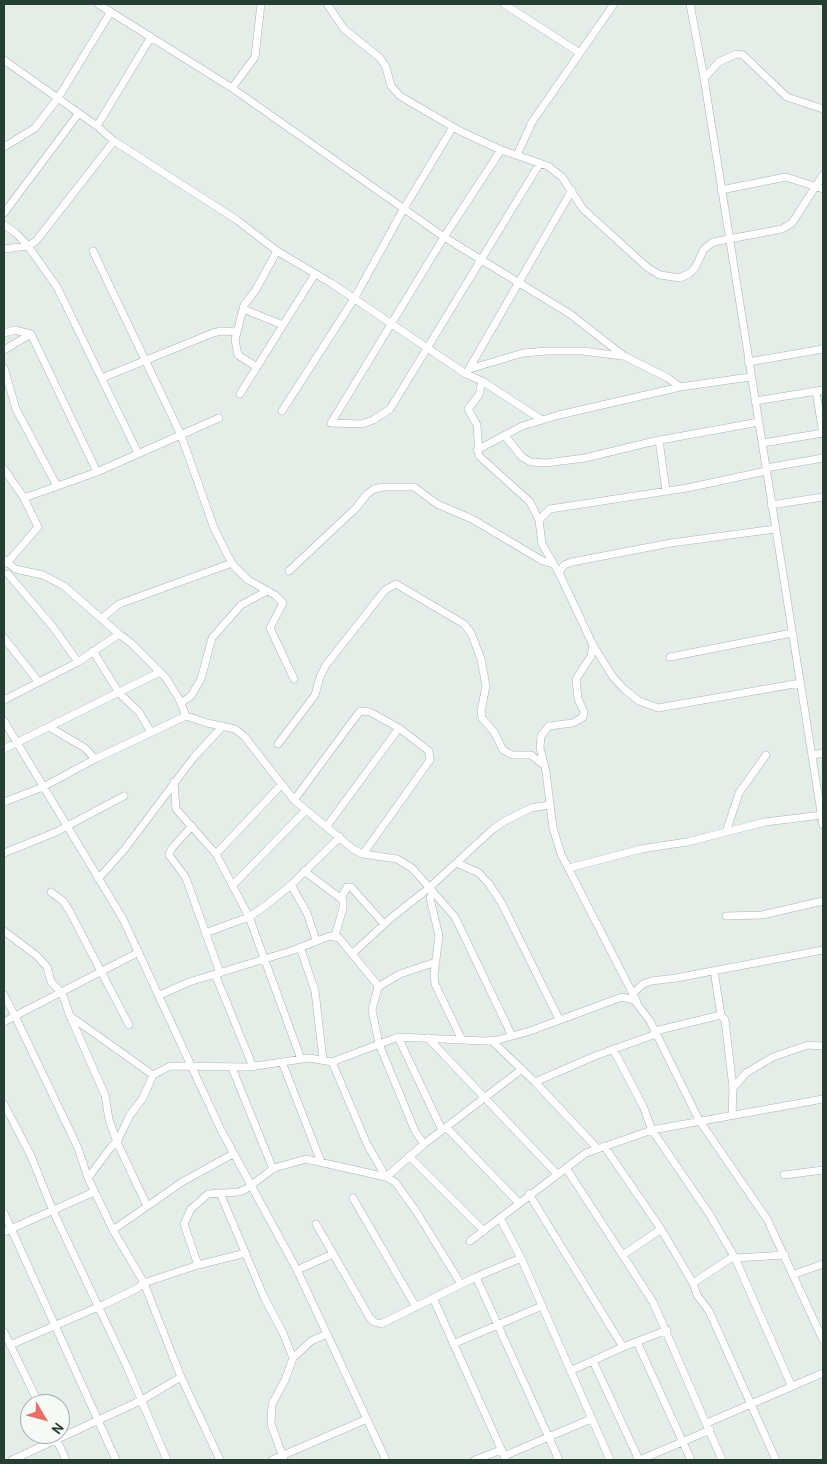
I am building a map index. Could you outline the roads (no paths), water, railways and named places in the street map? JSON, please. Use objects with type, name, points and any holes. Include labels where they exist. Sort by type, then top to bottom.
[{"type":"street","points":[[98,4],[232,88],[444,237],[570,314],[624,356],[668,378],[680,387]]},
{"type":"street","points":[[232,88],[254,57],[261,4]]},
{"type":"street","points":[[327,4],[344,29],[380,58],[386,68],[391,86],[400,96],[453,127],[501,150],[540,163],[562,177],[583,209],[648,268],[660,275],[680,278],[690,273],[695,268],[707,245],[782,229],[792,223],[823,175]]},
{"type":"street","points":[[504,4],[580,53]]},
{"type":"street","points":[[517,155],[532,122],[614,4]]},
{"type":"street","points":[[690,4],[704,78],[800,683],[812,755],[821,792],[823,825]]},
{"type":"street","points":[[4,147],[34,128],[58,98],[110,12]]},
{"type":"street","points":[[97,126],[151,36]]},
{"type":"street","points":[[704,78],[719,62],[736,54],[743,55],[786,97],[823,109]]},
{"type":"street","points":[[4,60],[97,126],[114,141],[237,220],[277,251],[354,299],[390,325],[542,420]]},
{"type":"street","points":[[4,213],[79,113]]},
{"type":"street","points":[[282,411],[354,299],[403,210],[453,127]]},
{"type":"street","points":[[4,249],[28,246],[42,233],[114,141]]},
{"type":"street","points":[[501,150],[444,237],[330,423],[362,424],[373,420],[390,409],[540,163]]},
{"type":"street","points":[[721,190],[756,185],[786,177],[823,189]]},
{"type":"street","points":[[467,372],[572,190]]},
{"type":"street","points":[[4,225],[16,233],[28,246],[57,286],[138,453]]},
{"type":"street","points":[[93,251],[181,435],[214,528],[232,563],[248,580],[275,595],[283,603],[270,628],[294,680]]},
{"type":"street","points":[[257,367],[238,355],[236,351],[237,332],[243,309],[277,251]]},
{"type":"street","points":[[240,394],[315,274]]},
{"type":"street","points":[[243,309],[284,324]]},
{"type":"street","points":[[4,333],[15,330],[31,334]]},
{"type":"street","points":[[102,378],[213,333],[221,331],[237,332]]},
{"type":"street","points":[[4,350],[31,334]]},
{"type":"street","points":[[31,334],[97,472]]},
{"type":"street","points":[[748,362],[823,349]]},
{"type":"street","points":[[467,372],[523,353],[582,351],[624,356]]},
{"type":"street","points":[[4,368],[16,409],[57,486]]},
{"type":"street","points":[[477,450],[522,426],[542,420],[680,387],[750,377]]},
{"type":"street","points":[[482,381],[479,395],[468,409],[477,425],[477,450],[482,460],[530,502],[539,520],[542,544],[559,573],[593,645],[603,658],[610,673],[624,689],[639,701],[658,708],[800,683]]},
{"type":"street","points":[[755,401],[820,391],[823,434],[763,444]]},
{"type":"street","points":[[24,498],[97,472],[219,418]]},
{"type":"street","points":[[505,436],[522,457],[532,462],[546,463],[585,458],[659,440],[758,422]]},
{"type":"street","points":[[659,440],[666,491]]},
{"type":"street","points":[[539,520],[550,509],[666,491],[823,458]]},
{"type":"street","points":[[4,470],[24,498],[38,527],[6,561],[15,569],[52,578],[131,643],[160,672],[181,703],[186,716]]},
{"type":"street","points":[[289,572],[356,508],[367,494],[384,486],[414,487],[437,504],[472,519],[542,561],[553,564]]},
{"type":"street","points":[[771,506],[823,497]]},
{"type":"street","points":[[559,573],[564,565],[572,562],[670,544],[775,529]]},
{"type":"street","points":[[101,618],[119,604],[232,563]]},
{"type":"street","points":[[15,569],[6,576],[53,627],[78,662]]},
{"type":"street","points":[[278,744],[315,695],[326,665],[385,590],[396,584],[464,624],[471,633],[481,659],[486,686],[481,711],[482,718],[494,732],[503,750],[512,755],[531,755],[545,766]]},
{"type":"street","points":[[181,703],[191,696],[201,678],[212,638],[241,605],[267,591]]},
{"type":"street","points":[[670,657],[792,633]]},
{"type":"street","points":[[4,700],[78,662],[119,634]]},
{"type":"street","points":[[4,638],[38,682]]},
{"type":"street","points":[[593,645],[591,656],[576,679],[576,690],[584,712],[583,717],[573,722],[549,726],[544,731],[540,742],[553,828],[561,854],[638,1004],[656,1033],[699,1120],[768,1219],[823,1340]]},
{"type":"street","points":[[93,651],[119,693],[139,712],[151,732]]},
{"type":"street","points":[[4,749],[51,728],[160,672]]},
{"type":"street","points":[[294,800],[357,713],[370,712],[399,728],[429,752],[430,760],[363,854]]},
{"type":"street","points":[[4,802],[43,787],[95,759],[186,716],[236,729],[244,736],[294,800],[353,849],[363,854],[397,859],[412,868],[460,926],[512,1036]]},
{"type":"street","points":[[4,721],[123,919],[233,1154],[297,1270],[386,1460]]},
{"type":"street","points":[[98,878],[124,850],[174,782],[223,726]]},
{"type":"street","points":[[51,728],[85,748],[95,759]]},
{"type":"street","points":[[327,826],[399,728]]},
{"type":"street","points":[[812,755],[823,754]]},
{"type":"street","points":[[726,832],[739,793],[766,755]]},
{"type":"street","points":[[174,782],[176,809],[216,854],[249,917],[301,1059]]},
{"type":"street","points":[[216,854],[282,784]]},
{"type":"street","points":[[4,852],[67,826],[124,796]]},
{"type":"street","points":[[353,953],[384,924],[431,891],[457,863],[505,821],[536,806],[549,805]]},
{"type":"street","points":[[233,885],[306,810]]},
{"type":"street","points":[[568,868],[641,849],[687,842],[765,822],[822,815]]},
{"type":"street","points":[[192,826],[172,848],[169,855],[186,878],[218,973],[253,1067]]},
{"type":"street","points":[[205,932],[249,917],[291,885],[340,837]]},
{"type":"street","points":[[457,863],[479,873],[501,902],[559,1020]]},
{"type":"street","points":[[304,871],[341,898],[343,908],[335,936]]},
{"type":"street","points":[[291,885],[307,913],[316,940]]},
{"type":"street","points":[[341,898],[348,887],[351,887],[384,924]]},
{"type":"street","points":[[431,891],[430,898],[439,936],[435,984],[462,1040]]},
{"type":"street","points":[[51,892],[63,901],[69,910],[99,971],[129,1025]]},
{"type":"street","points":[[726,916],[762,915],[823,901]]},
{"type":"street","points":[[4,931],[37,956],[47,967],[51,982],[62,993],[105,1096],[117,1142],[148,1206]]},
{"type":"street","points":[[160,996],[218,973],[300,947],[316,940],[335,936]]},
{"type":"street","points":[[335,936],[353,953],[378,987]]},
{"type":"street","points":[[300,947],[315,990],[324,1060]]},
{"type":"street","points":[[633,993],[642,984],[651,981],[823,950]]},
{"type":"street","points":[[4,1022],[62,993],[99,971],[139,952]]},
{"type":"street","points":[[424,1144],[415,1131],[379,1044],[372,1010],[378,987],[400,974],[436,962]]},
{"type":"street","points":[[714,971],[721,1015],[725,1020],[733,1088],[732,1115]]},
{"type":"street","points":[[4,995],[78,1148],[94,1192],[113,1230],[144,1283],[181,1377],[220,1460]]},
{"type":"street","points":[[88,1178],[110,1147],[117,1142],[130,1115],[143,1098],[154,1075],[170,1066],[194,1068],[223,1066],[232,1068],[253,1067],[301,1059],[332,1062],[398,1038],[492,1040],[512,1036],[622,997],[638,1004]]},
{"type":"street","points":[[535,1082],[656,1033],[721,1015]]},
{"type":"street","points":[[70,1016],[154,1075]]},
{"type":"street","points":[[398,1038],[444,1128],[518,1202]]},
{"type":"street","points":[[428,1038],[557,1174]]},
{"type":"street","points":[[492,1040],[601,1147],[661,1229],[693,1283],[697,1295],[709,1311],[776,1460]]},
{"type":"street","points":[[733,1088],[746,1073],[773,1057],[808,1045],[823,1046]]},
{"type":"street","points":[[613,1049],[643,1106],[652,1130],[710,1214],[734,1257],[792,1387]]},
{"type":"street","points":[[282,1062],[321,1162]]},
{"type":"street","points":[[332,1062],[367,1144],[386,1177]]},
{"type":"street","points":[[232,1068],[273,1169]]},
{"type":"street","points":[[386,1177],[444,1128],[522,1069]]},
{"type":"street","points":[[470,1241],[518,1202],[586,1153],[652,1130],[823,1099]]},
{"type":"street","points":[[4,1104],[31,1156],[53,1211],[142,1400],[167,1460]]},
{"type":"street","points":[[113,1230],[182,1182],[233,1154]]},
{"type":"street","points":[[409,1156],[484,1231]]},
{"type":"street","points":[[198,1265],[184,1224],[187,1216],[199,1201],[208,1194],[239,1192],[273,1169],[306,1160],[386,1177],[394,1182],[416,1212],[461,1284]]},
{"type":"street","points":[[566,1168],[653,1302],[667,1330],[722,1460]]},
{"type":"street","points":[[784,1175],[823,1170]]},
{"type":"street","points":[[7,1230],[94,1192]]},
{"type":"street","points":[[220,1193],[264,1297],[284,1333],[292,1358]]},
{"type":"street","points":[[529,1194],[623,1347]]},
{"type":"street","points":[[353,1198],[416,1306]]},
{"type":"street","points":[[4,1213],[7,1230],[99,1420],[116,1460]]},
{"type":"street","points":[[500,1218],[521,1258],[610,1460]]},
{"type":"street","points":[[316,1224],[374,1322],[381,1324],[461,1284],[521,1258]]},
{"type":"street","points":[[623,1255],[661,1229]]},
{"type":"street","points":[[10,1345],[97,1307],[138,1288],[144,1283],[198,1265],[246,1253]]},
{"type":"street","points":[[297,1270],[333,1254]]},
{"type":"street","points":[[693,1283],[734,1257],[785,1255]]},
{"type":"street","points":[[794,1274],[823,1264]]},
{"type":"street","points":[[476,1277],[560,1460]]},
{"type":"street","points":[[433,1298],[503,1455]]},
{"type":"street","points":[[453,1344],[542,1306]]},
{"type":"street","points":[[570,1371],[667,1330]]},
{"type":"street","points":[[4,1332],[34,1394]]},
{"type":"street","points":[[283,1458],[271,1424],[271,1408],[292,1358],[311,1341],[327,1334]]},
{"type":"street","points":[[637,1342],[691,1460]]},
{"type":"street","points":[[593,1361],[640,1460],[684,1442],[752,1404],[823,1373]]},
{"type":"street","points":[[70,1431],[142,1400],[181,1377]]},
{"type":"street","points":[[272,1460],[283,1458],[367,1419]]},
{"type":"street","points":[[476,1460],[503,1455],[550,1438],[591,1419]]},
{"type":"street","points":[[12,1460],[43,1444]]},
{"type":"street","points":[[59,1444],[66,1460]]}]
